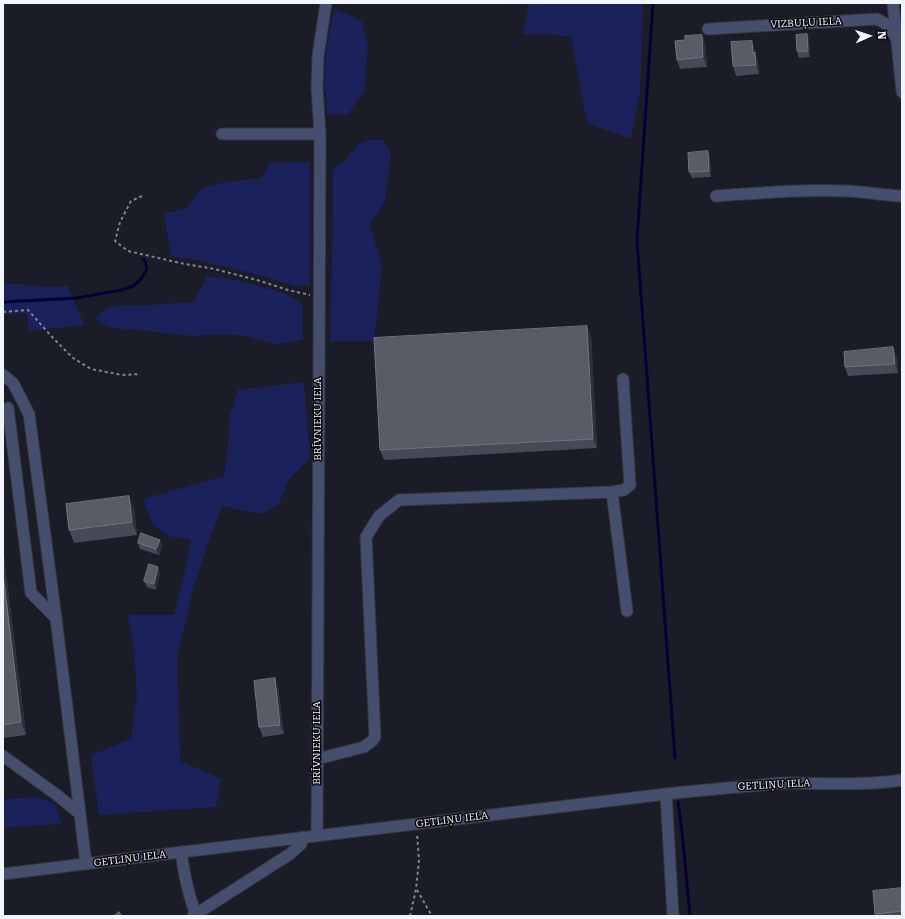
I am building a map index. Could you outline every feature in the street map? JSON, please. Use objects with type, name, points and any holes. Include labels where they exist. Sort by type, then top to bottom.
[{"type":"street","name":"BRĪVNIEKU IELA","points":[[317,836],[320,134],[317,88],[318,56],[326,3]]},
{"type":"street","points":[[893,3],[902,92]]},
{"type":"street","name":"VIZBUĻU IELA","points":[[708,29],[877,19],[886,24],[896,37]]},
{"type":"street","points":[[222,134],[320,134]]},
{"type":"street","points":[[716,196],[801,190],[847,191],[902,196]]},
{"type":"street","points":[[3,375],[13,383],[29,414],[86,864]]},
{"type":"street","points":[[317,759],[364,747],[375,737],[366,537],[379,516],[399,500],[612,492],[624,490],[630,485],[624,379]]},
{"type":"street","points":[[25,406],[6,408],[31,592],[56,618]]},
{"type":"street","points":[[612,492],[627,610]]},
{"type":"street","points":[[3,756],[57,795],[80,814]]},
{"type":"street","name":"GETLIŅU IELA","points":[[3,874],[303,837],[741,786],[782,783],[882,783],[902,780]]},
{"type":"street","points":[[666,794],[673,916]]},
{"type":"street","points":[[181,852],[194,915],[290,854],[301,844],[303,837]]},
{"type":"path","points":[[142,196],[131,201],[120,222],[115,241],[128,251],[214,269],[288,290],[319,297]]},
{"type":"path","points":[[3,312],[28,310],[53,338],[74,358],[91,369],[122,375],[140,374]]},
{"type":"path","points":[[410,916],[416,889],[419,861],[416,824]]},
{"type":"path","points":[[416,889],[432,916]]},
{"type":"shaded area","points":[[529,3],[643,3],[640,92],[631,139],[587,123],[571,36],[523,34]]},
{"type":"shaded area","points":[[335,10],[349,14],[362,22],[368,47],[364,92],[348,115],[327,114],[324,78],[327,42]]},
{"type":"shaded area","points":[[374,139],[384,141],[391,153],[385,201],[370,225],[382,266],[374,341],[330,341],[333,169],[344,162],[358,144]]},
{"type":"shaded area","points":[[310,162],[310,285],[295,286],[259,275],[201,261],[171,256],[164,214],[186,208],[203,188],[226,182],[261,178],[270,163]]},
{"type":"shaded area","points":[[207,276],[232,279],[284,293],[303,305],[303,340],[275,344],[246,336],[217,334],[193,336],[107,327],[95,319],[106,309],[118,306],[194,302]]},
{"type":"shaded area","points":[[3,283],[50,287],[68,286],[84,325],[29,331],[26,313],[3,315]]},
{"type":"shaded area","points":[[304,382],[310,459],[289,480],[278,505],[260,514],[223,506],[211,534],[194,586],[177,656],[180,761],[221,779],[216,807],[99,815],[91,756],[131,738],[137,696],[134,651],[128,615],[174,615],[191,540],[168,536],[153,525],[143,499],[224,476],[230,415],[238,390]]},
{"type":"shaded area","points":[[34,797],[55,804],[62,824],[3,828],[3,799]]},
{"type":"building","points":[[807,34],[808,51],[797,51],[796,35]]},
{"type":"building","points":[[702,35],[703,57],[677,60],[675,41],[685,40],[685,36]]},
{"type":"building","points":[[752,41],[756,65],[733,66],[731,42]]},
{"type":"building","points":[[708,151],[709,171],[689,172],[688,153]]},
{"type":"building","points":[[587,326],[593,439],[380,450],[374,338]]},
{"type":"building","points":[[893,347],[895,364],[845,367],[844,352]]},
{"type":"building","points":[[129,496],[132,522],[69,530],[66,504]]},
{"type":"building","points":[[141,533],[160,540],[156,549],[138,543]]},
{"type":"building","points":[[149,564],[158,567],[154,584],[144,581]]},
{"type":"building","points":[[3,573],[21,722],[3,725]]},
{"type":"building","points":[[275,678],[280,725],[259,727],[254,681]]},
{"type":"building","points":[[902,888],[902,911],[875,914],[873,891]]},
{"type":"building","points":[[119,912],[122,916],[114,916]]},
{"type":"waterway","points":[[653,3],[637,240],[675,758]]},
{"type":"waterway","points":[[3,302],[77,298],[121,290],[133,286],[141,279],[147,269],[143,259]]},
{"type":"waterway","points":[[678,802],[690,916]]}]
